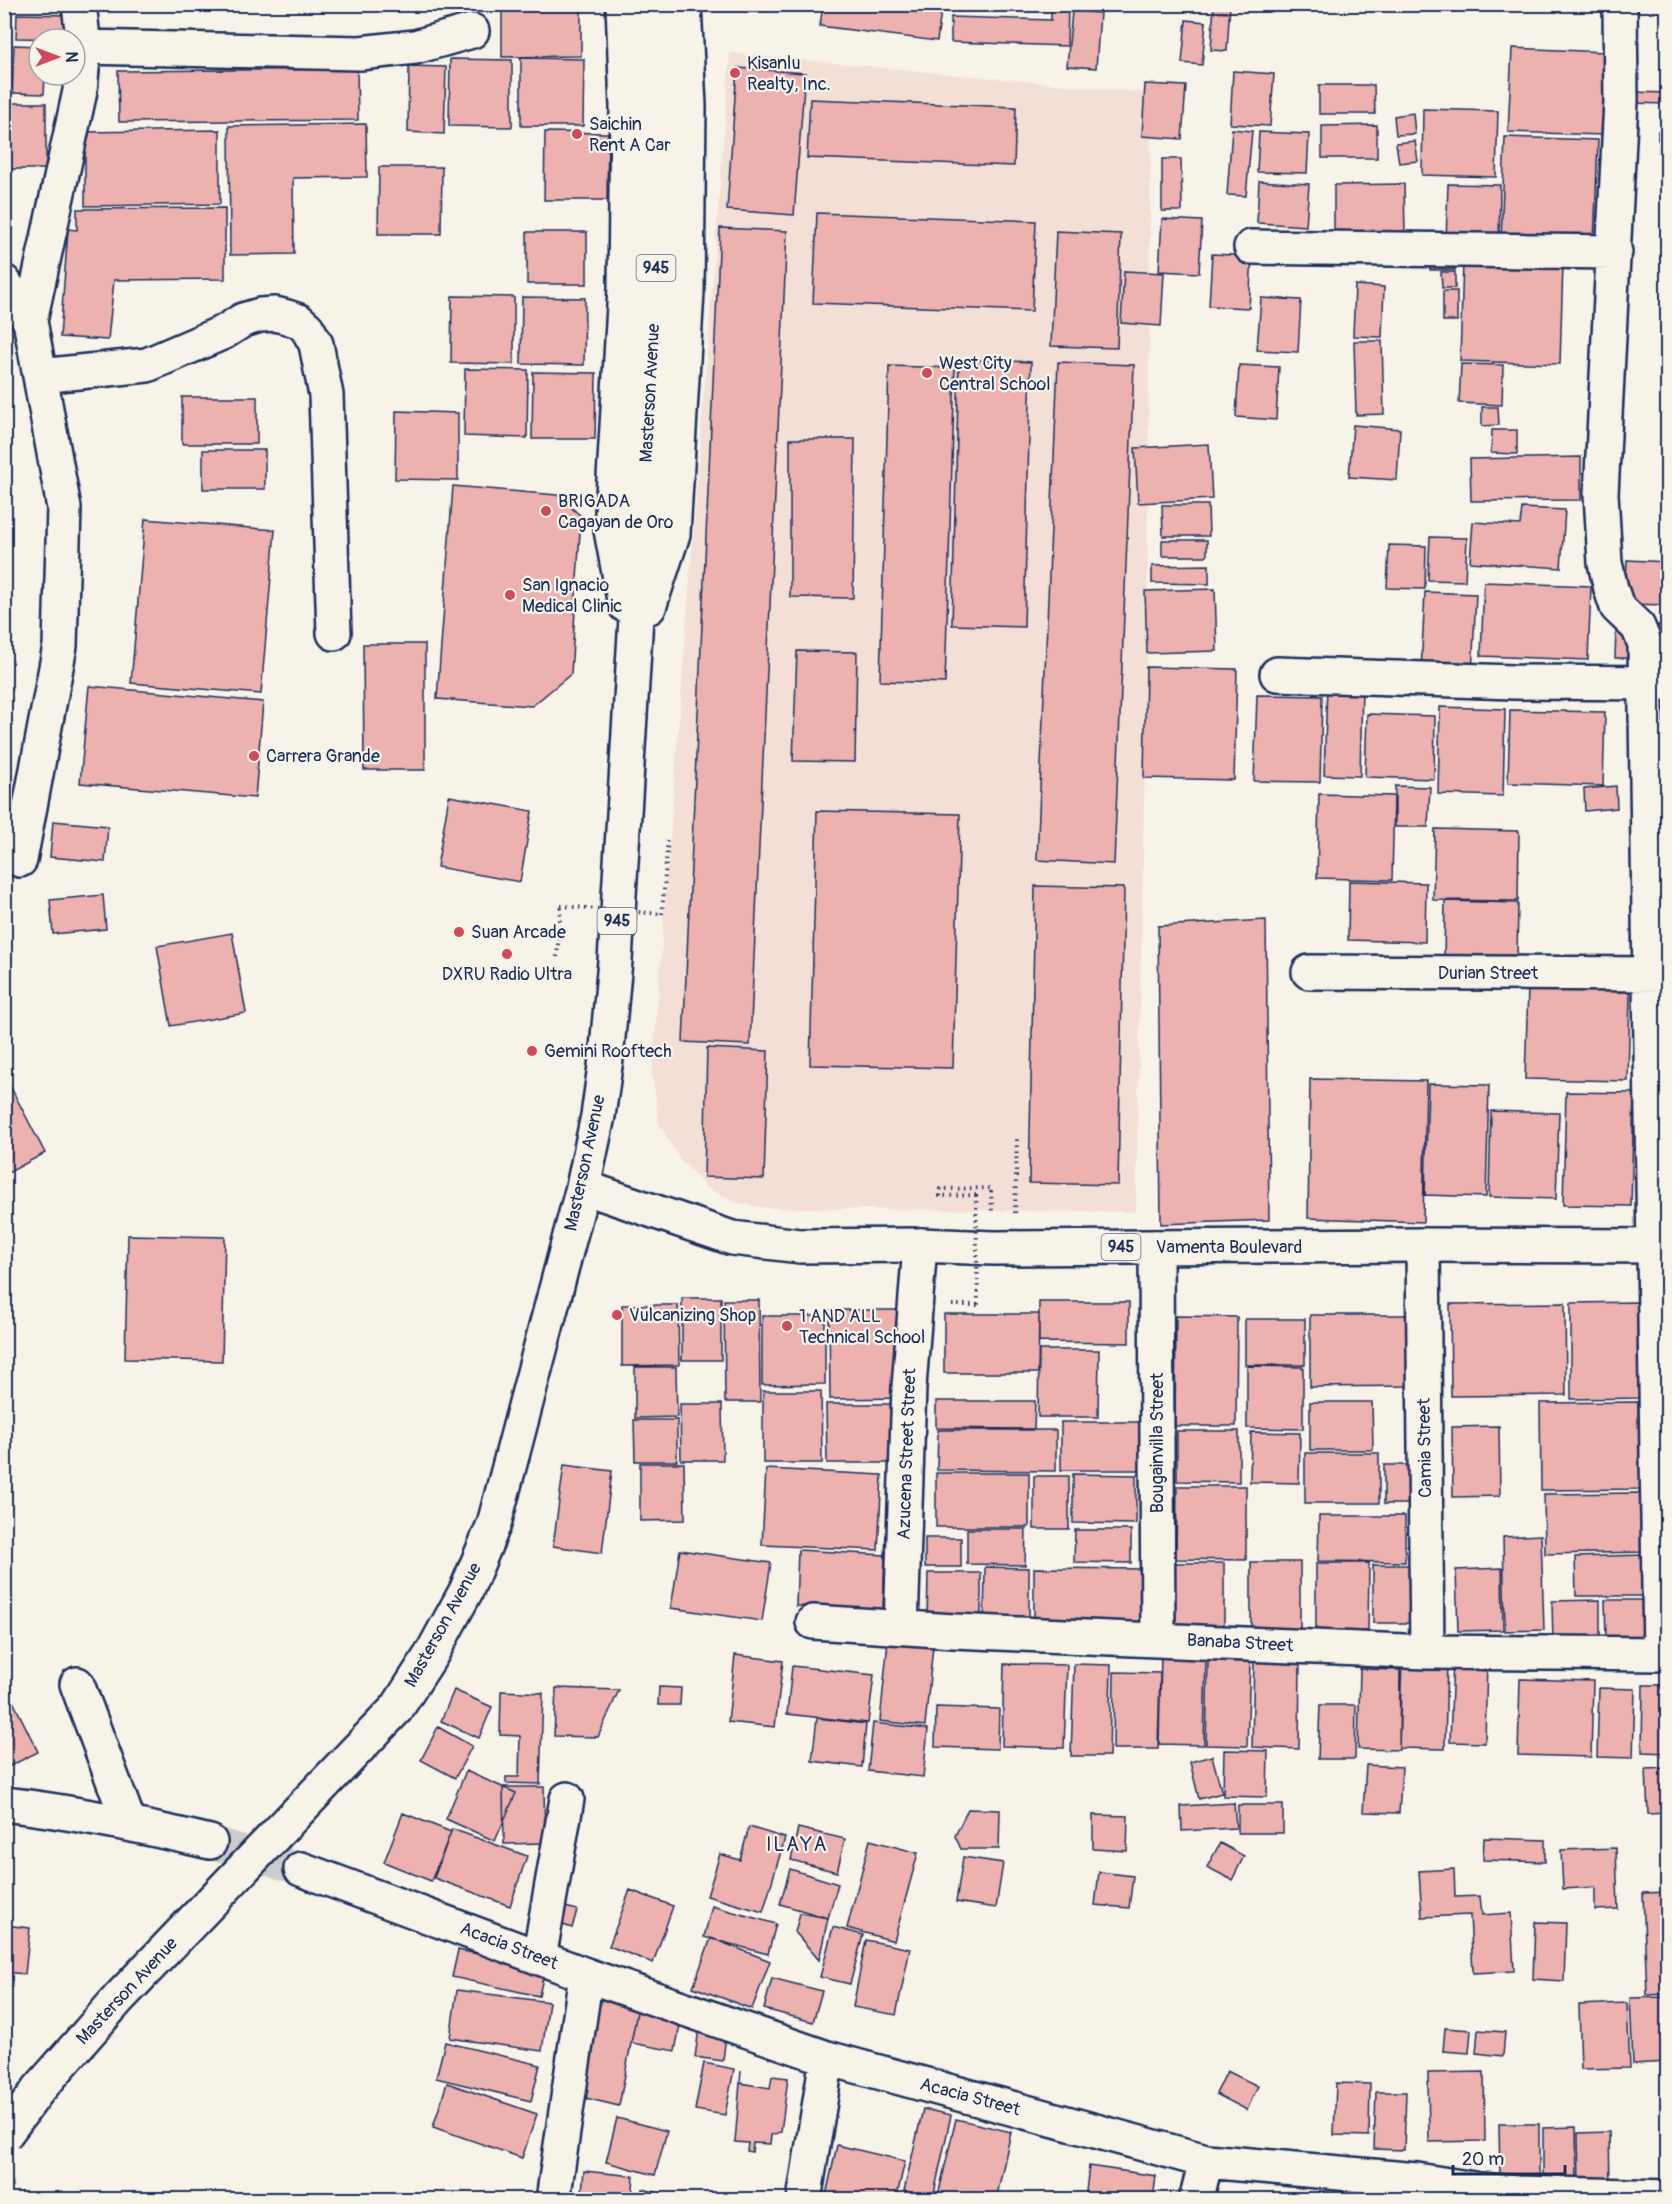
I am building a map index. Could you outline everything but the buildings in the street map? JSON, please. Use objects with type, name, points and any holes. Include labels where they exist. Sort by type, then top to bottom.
[{"type":"street","points":[[79,4],[82,27]]},
{"type":"street","points":[[623,4],[627,107],[625,288],[611,530],[634,654]]},
{"type":"street","name":"Masterson Avenue","points":[[4,2136],[39,2089],[119,1998],[397,1708],[431,1655],[466,1591],[494,1524],[583,1187],[598,1116],[606,1059],[615,961],[656,290],[658,106],[654,4]]},
{"type":"street","points":[[634,654],[673,534],[687,291],[689,106],[684,4]]},
{"type":"street","points":[[1620,4],[1621,101],[1601,494],[1605,562],[1617,607],[1638,627],[1657,683],[1664,1654]]},
{"type":"street","points":[[87,46],[360,53],[415,46],[472,31]]},
{"type":"street","points":[[20,860],[60,646],[64,508],[30,321],[80,87]]},
{"type":"street","points":[[1251,247],[1615,252]]},
{"type":"street","points":[[4,282],[30,321]]},
{"type":"street","points":[[40,376],[147,366],[224,332],[243,320],[260,315],[274,314],[299,321],[307,328],[316,344],[326,395],[334,633]]},
{"type":"street","points":[[1277,674],[1513,682],[1657,683]]},
{"type":"street","name":"Durian Street","points":[[1309,972],[1659,974]]},
{"type":"street","name":"Vamenta Boulevard","points":[[583,1187],[732,1238],[800,1246],[920,1245],[1014,1248],[1661,1246]]},
{"type":"street","name":"Azucena Street Street","points":[[901,1628],[909,1387],[920,1245]]},
{"type":"street","name":"Camia Street","points":[[1424,1245],[1427,1652]]},
{"type":"street","name":"Bougainvilla Street","points":[[1156,1247],[1158,1639]]},
{"type":"street","name":"Banaba Street","points":[[813,1622],[1427,1652],[1664,1654]]},
{"type":"street","points":[[77,1684],[129,1823]]},
{"type":"street","points":[[539,1958],[567,1799]]},
{"type":"street","points":[[4,1804],[129,1823],[210,1842]]},
{"type":"street","name":"Acacia Street","points":[[301,1869],[585,1975],[827,2058],[1206,2161],[1417,2180],[1516,2193],[1668,2198]]},
{"type":"street","points":[[553,2199],[585,1975]]},
{"type":"street","points":[[804,2199],[827,2058]]},
{"type":"street","points":[[1196,2199],[1206,2161]]},
{"type":"path","points":[[557,957],[561,906],[662,914],[668,837]]},
{"type":"path","points":[[1014,1248],[1017,1136]]},
{"type":"path","points":[[978,1305],[976,1195],[940,1196],[941,1189],[991,1188]]},
{"type":"shaded area","name":"West City Central School","points":[[730,53],[1151,93],[1147,653],[1136,1212],[765,1208],[735,1202],[706,1187],[680,1159],[659,1124],[652,1074]]},
{"type":"tunnel","points":[[210,1842],[301,1869]]},
{"type":"place","name":"Kisanlu Realty, Inc.","points":[[735,73]]},
{"type":"place","name":"Saichin Rent A Car","points":[[577,134]]},
{"type":"place","name":"West City Central School","points":[[927,373]]},
{"type":"place","name":"BRIGADA Cagayan de Oro","points":[[546,511]]},
{"type":"place","name":"San Ignacio Medical Clinic","points":[[510,595]]},
{"type":"place","name":"Carrera Grande","points":[[254,756]]},
{"type":"place","name":"Suan Arcade","points":[[459,932]]},
{"type":"place","name":"DXRU Radio Ultra","points":[[507,954]]},
{"type":"place","name":"Gemini Rooftech","points":[[532,1051]]},
{"type":"place","name":"Vulcanizing Shop","points":[[617,1315]]},
{"type":"place","name":"1 AND ALL Technical School","points":[[787,1326]]},
{"type":"district","name":"ILAYA","points":[[797,1844]]}]
